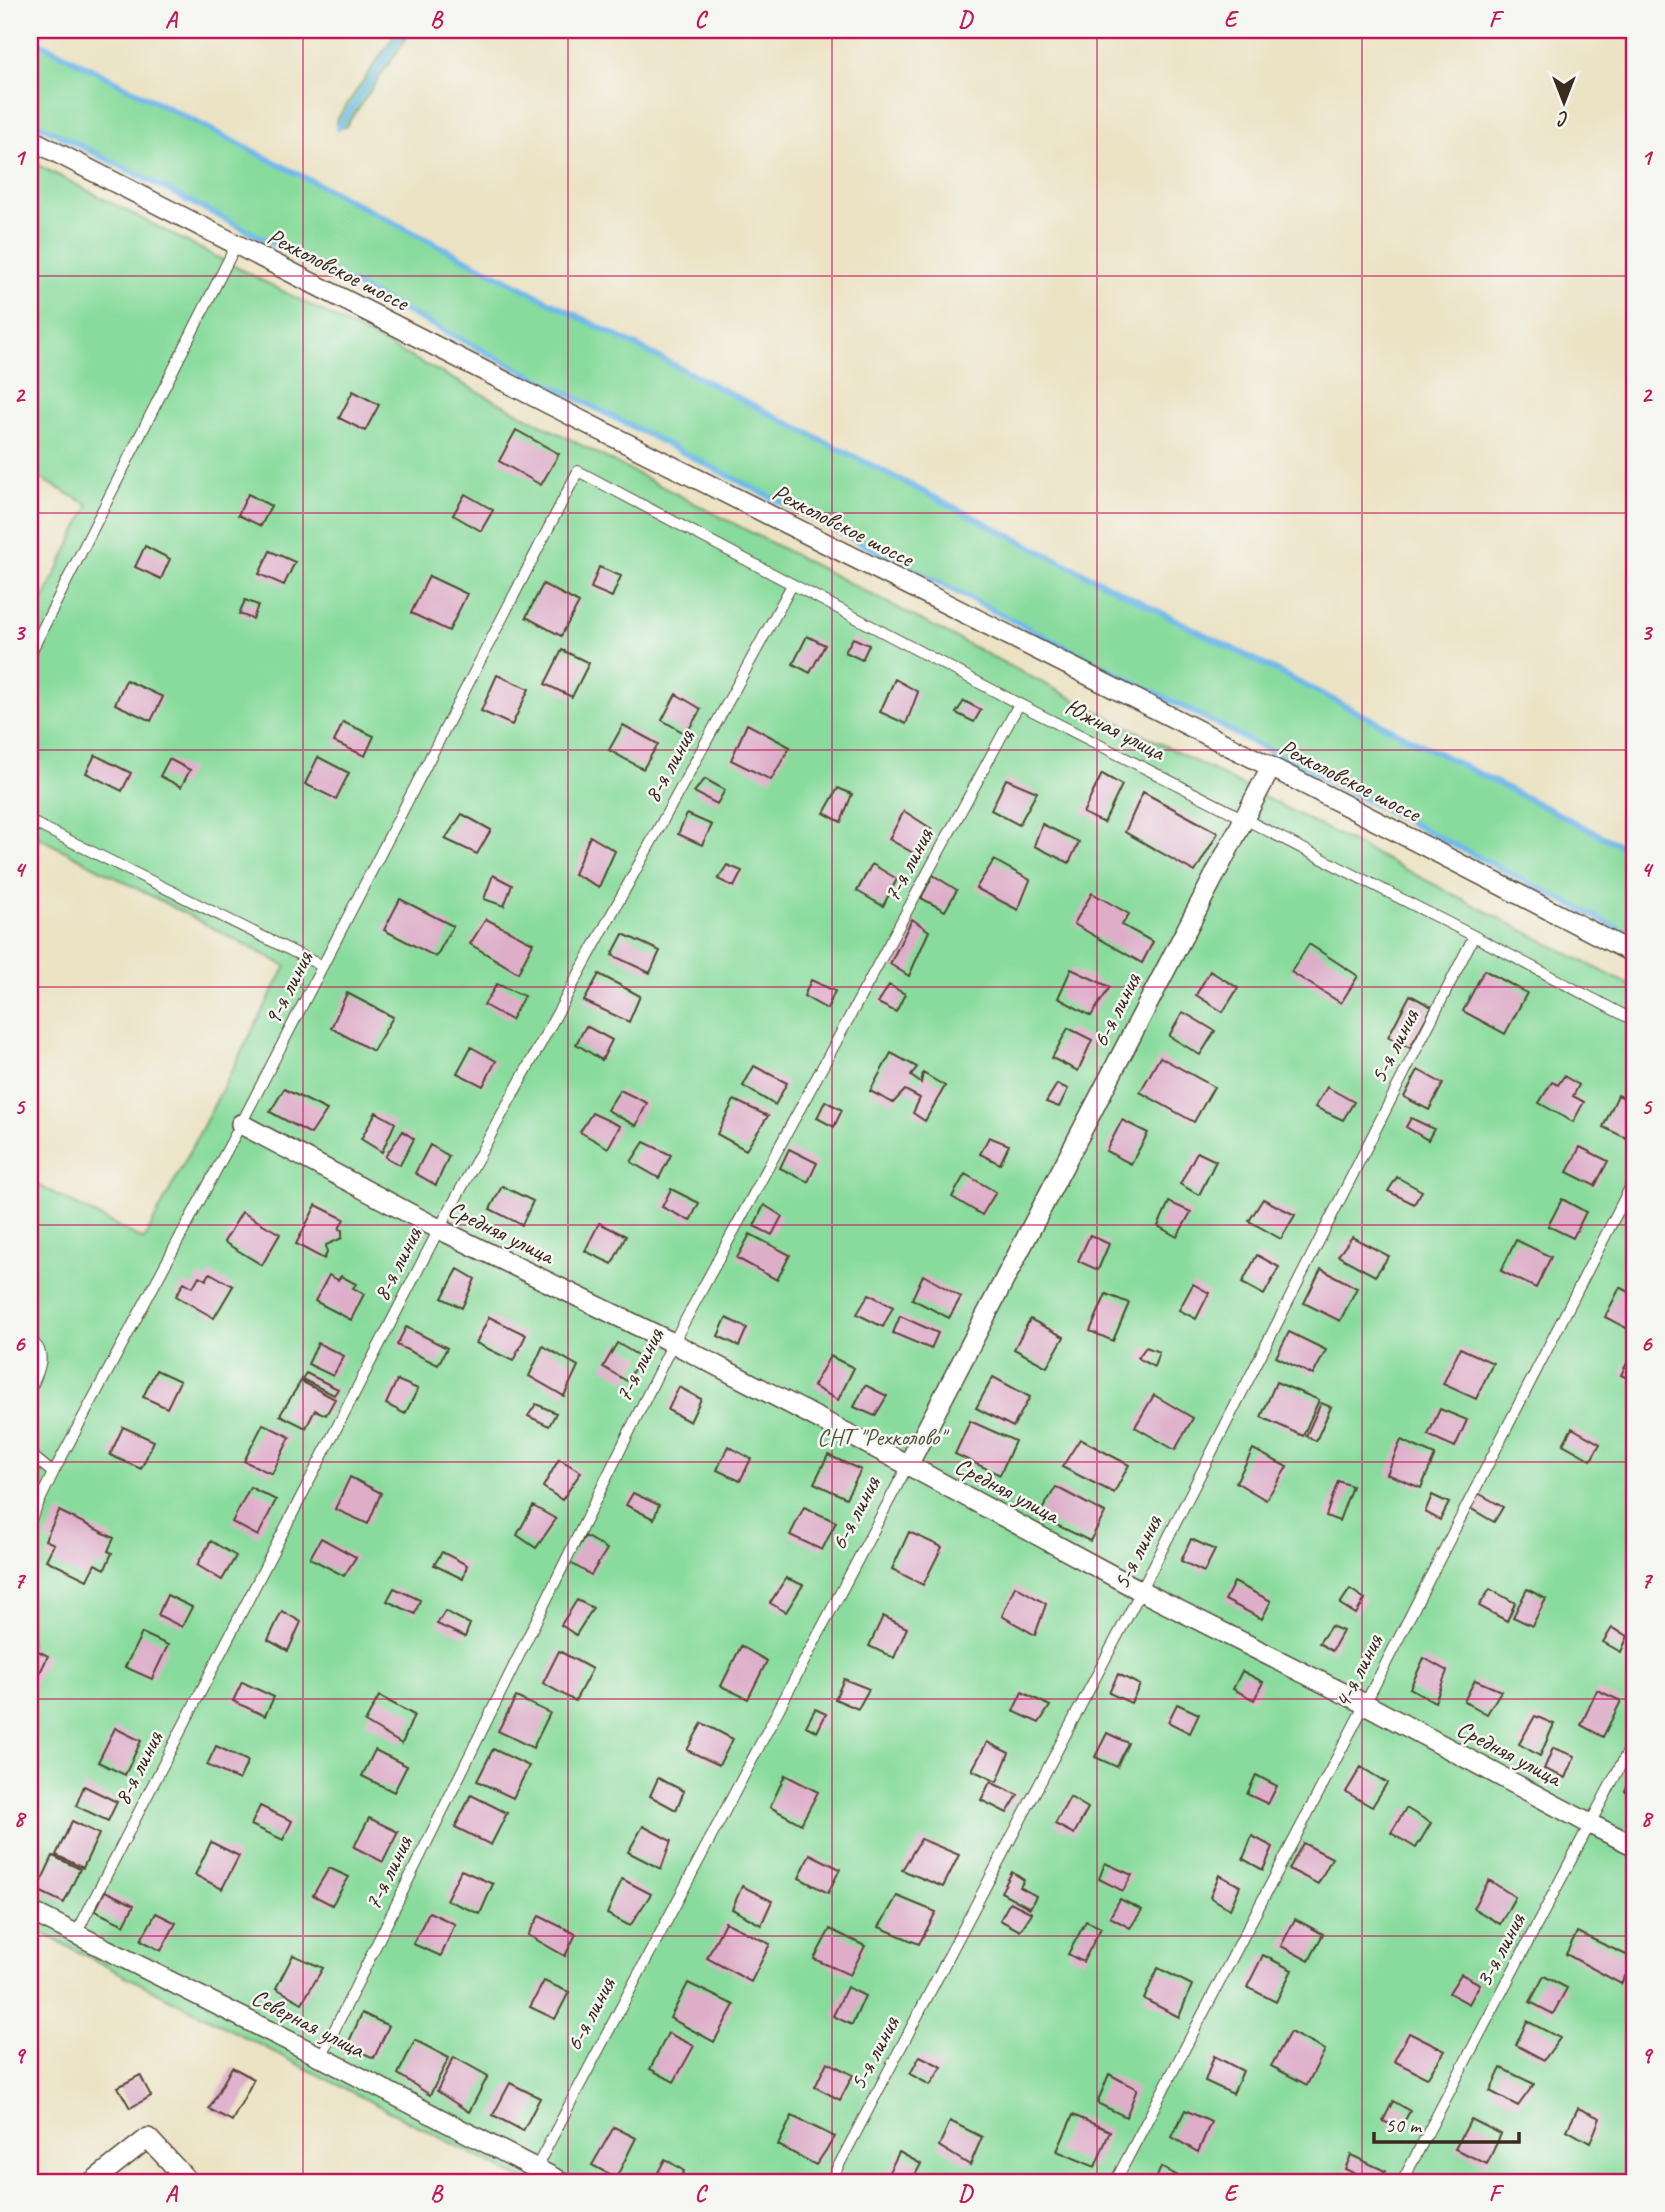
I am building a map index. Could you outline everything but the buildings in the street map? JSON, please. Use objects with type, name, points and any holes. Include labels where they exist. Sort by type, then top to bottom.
[{"type":"street","name":"Рехколовское шоссе","points":[[30,139],[1635,954]]},
{"type":"street","name":"6-я линия","points":[[908,1465],[1271,767]]},
{"type":"street","name":"Средняя улица","points":[[241,1124],[439,1229],[673,1343],[908,1465],[1141,1591],[1365,1704],[1635,1846]]},
{"type":"street","name":"Северная улица","points":[[30,1912],[321,2057],[562,2182]]},
{"type":"street","points":[[92,2182],[148,2138],[189,2182]]},
{"type":"lane","points":[[30,654],[236,245]]},
{"type":"lane","name":"Южная улица","points":[[578,471],[1019,704],[1635,1021]]},
{"type":"lane","name":"9-я линия","points":[[30,1521],[53,1473],[241,1124],[578,471]]},
{"type":"lane","name":"8-я линия","points":[[76,1934],[439,1229],[792,585]]},
{"type":"lane","name":"7-я линия","points":[[321,2057],[673,1343],[1019,704]]},
{"type":"lane","points":[[30,821],[322,967]]},
{"type":"lane","name":"5-я линия","points":[[830,2182],[1141,1591],[1474,936]]},
{"type":"lane","name":"4-я линия","points":[[1115,2182],[1365,1704],[1635,1178]]},
{"type":"lane","points":[[30,1341],[40,1351],[41,1362],[30,1390]]},
{"type":"lane","points":[[30,1454],[53,1473]]},
{"type":"lane","name":"6-я линия","points":[[536,2168],[908,1465]]},
{"type":"lane","name":"3-я линия","points":[[1402,2182],[1635,1738]]},
{"type":"green space","points":[[398,30],[412,30],[345,127],[338,128],[336,121]]},
{"type":"green space","points":[[30,38],[1635,853],[1635,937],[30,120]]},
{"type":"green space","name":"СНТ \"Рехколово\"","points":[[30,161],[1635,988],[1635,2182],[527,2182],[30,1927],[30,1181],[144,1240],[286,966],[30,833],[30,627],[89,505],[30,473]]},
{"type":"waterway","points":[[338,128],[405,30]]},
{"type":"waterway","points":[[30,38],[1635,853]]},
{"type":"waterway","points":[[30,120],[1635,937]]}]
